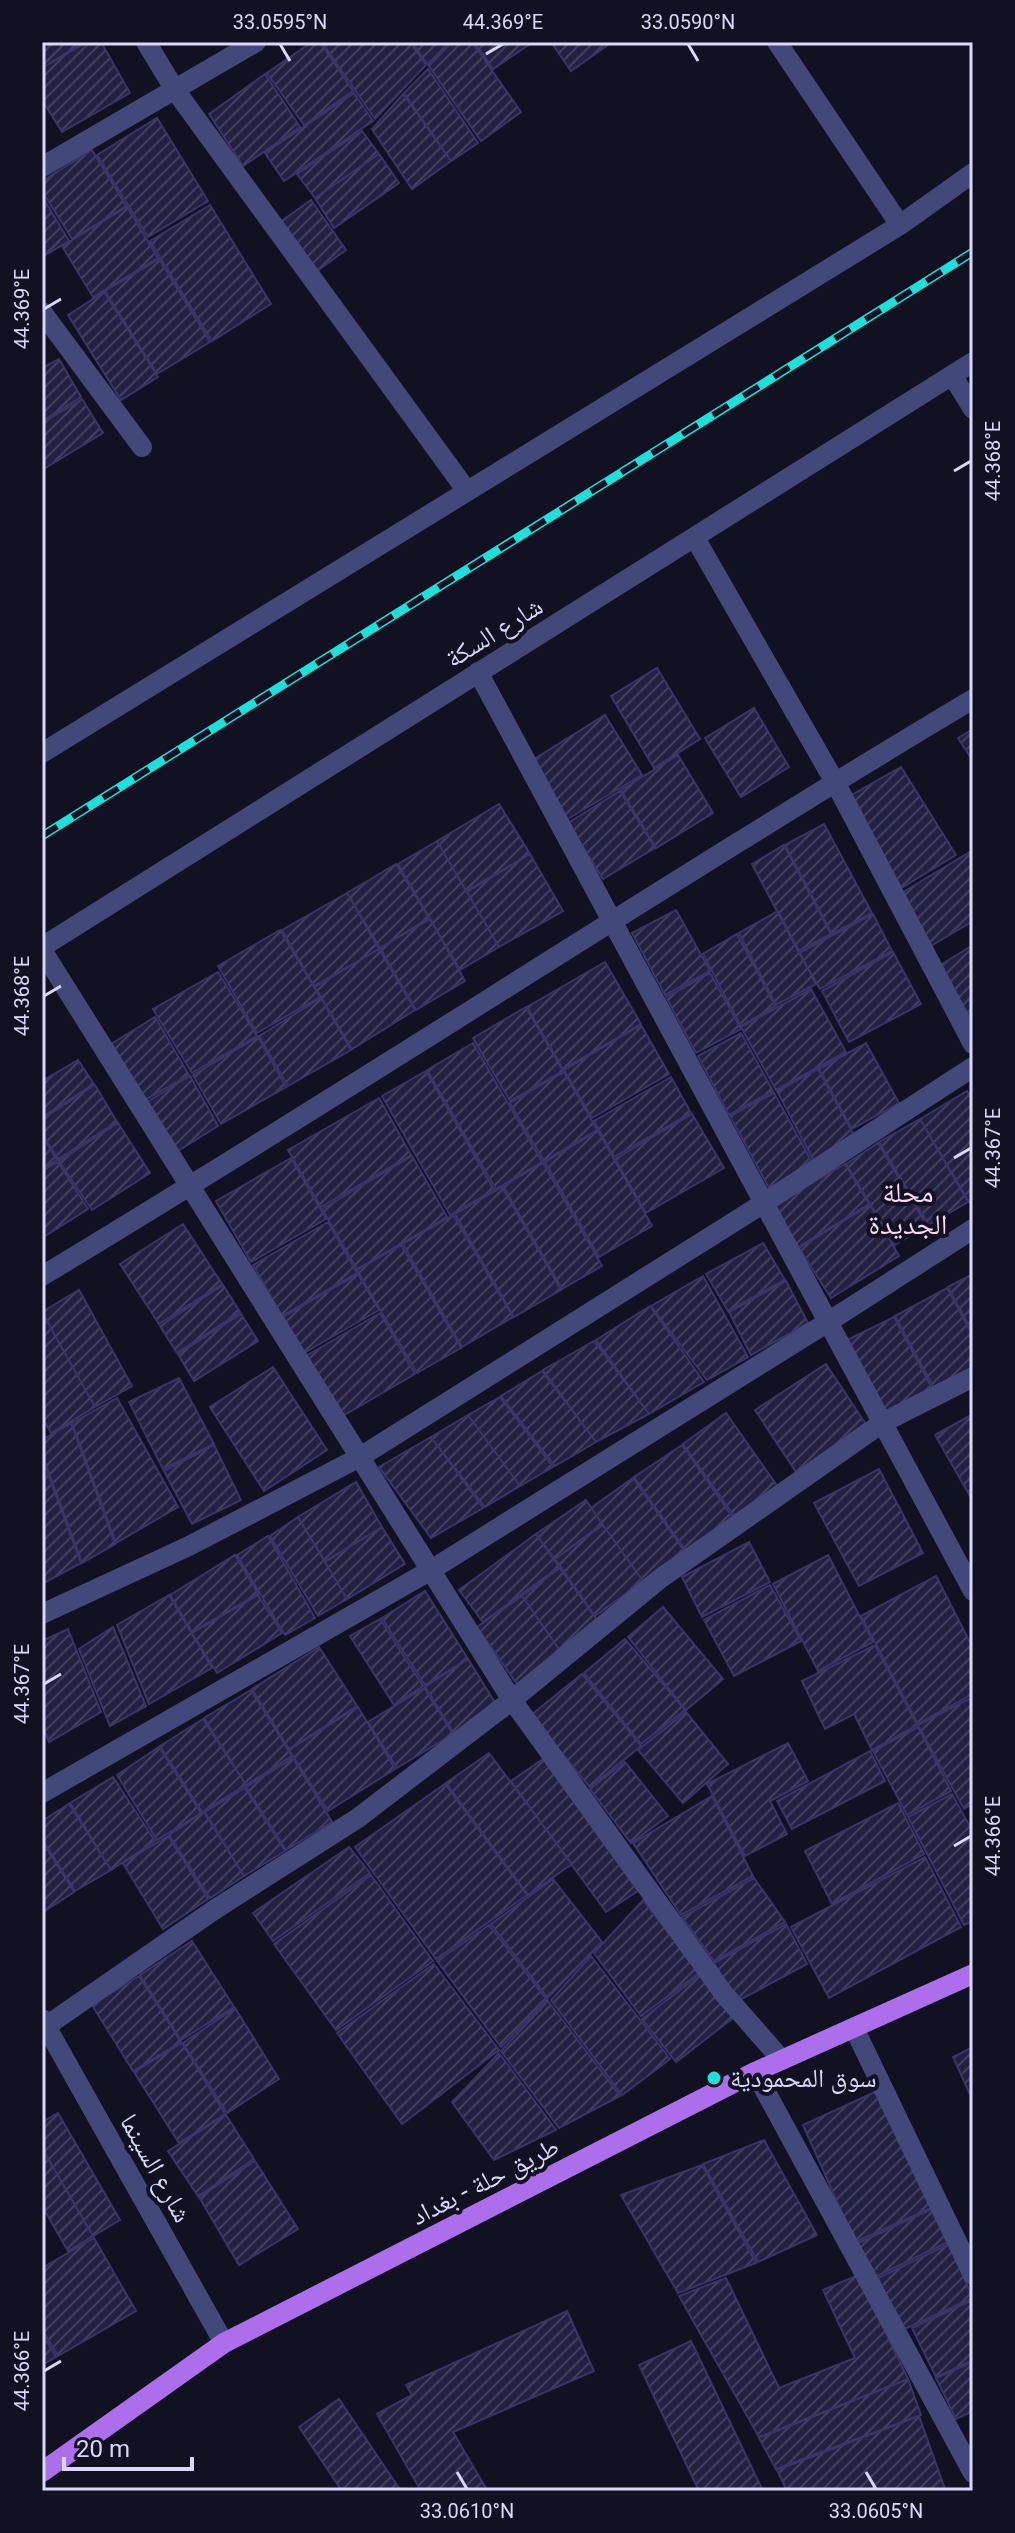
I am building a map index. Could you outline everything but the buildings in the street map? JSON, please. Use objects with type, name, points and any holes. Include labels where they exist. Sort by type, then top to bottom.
[{"type":"main road","name":"طريق حلة - بغداد","points":[[42,2472],[224,2343],[755,2072],[973,1974]]},
{"type":"street","points":[[146,42],[175,90],[467,491]]},
{"type":"street","points":[[42,167],[256,42]]},
{"type":"street","points":[[777,42],[900,225]]},
{"type":"street","points":[[42,753],[900,225],[973,173]]},
{"type":"street","points":[[42,312],[142,447]]},
{"type":"street","name":"شارع السكة","points":[[42,949],[973,362]]},
{"type":"street","points":[[952,375],[973,409]]},
{"type":"street","points":[[695,538],[835,782],[973,1044]]},
{"type":"street","points":[[478,672],[973,1591]]},
{"type":"street","points":[[42,1276],[191,1187],[835,782],[973,699]]},
{"type":"street","points":[[42,949],[512,1700],[724,1994],[782,2060]]},
{"type":"street","points":[[42,1614],[189,1546],[360,1457],[764,1203],[973,1067]]},
{"type":"street","points":[[42,1793],[431,1570],[973,1229]]},
{"type":"street","points":[[44,2025],[214,1910],[358,1818],[512,1700],[661,1578],[882,1423],[973,1377]]},
{"type":"street","name":"شارع السينما","points":[[44,2025],[224,2343]]},
{"type":"street","points":[[854,2028],[973,2275]]},
{"type":"street","points":[[755,2072],[973,2473]]},
{"type":"railway","points":[[42,836],[973,252]]},
{"type":"place","name":"سوق المحمودية","points":[[714,2078]]},
{"type":"district","name":"محلة الجديدة","points":[[908,1208]]}]
